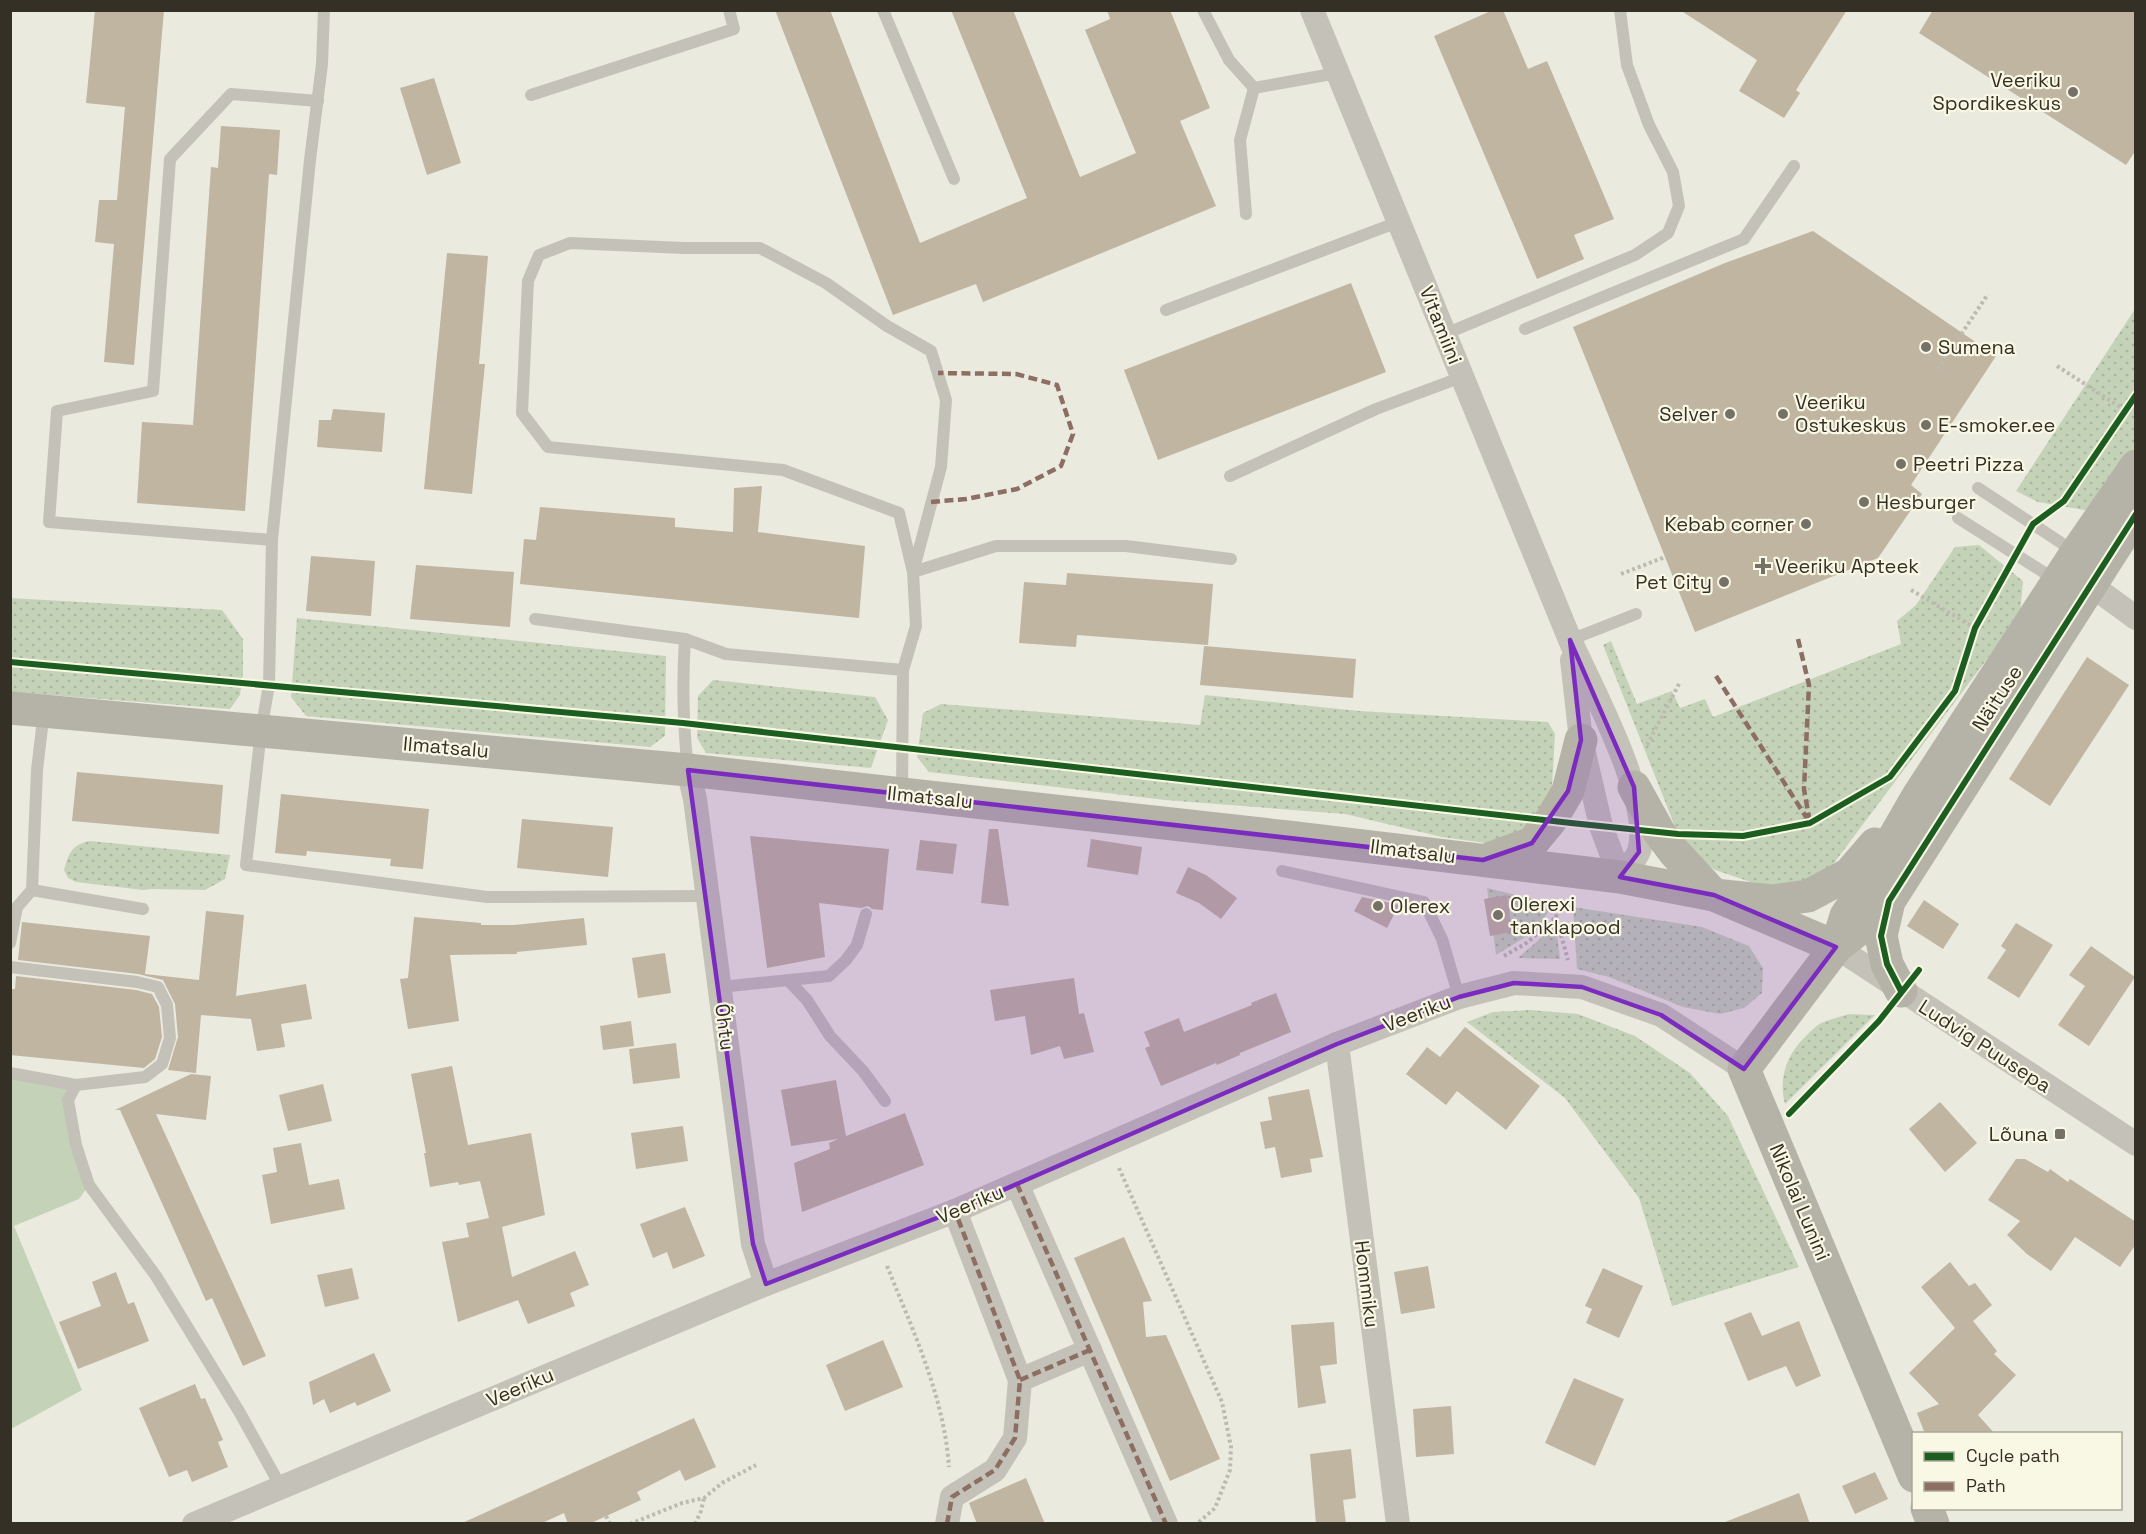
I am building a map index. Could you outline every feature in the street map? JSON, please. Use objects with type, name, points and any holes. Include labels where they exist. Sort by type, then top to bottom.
[{"type":"street","name":"Vitamiini","points":[[1312,10],[1570,640],[1605,715],[1634,787],[1640,830],[1639,852],[1620,877]]},
{"type":"street","name":"Näituse","points":[[1836,947],[1846,916],[1918,796],[2058,580],[2136,466]]},
{"type":"street","name":"Näituse","points":[[1836,947],[1871,920],[1889,901],[2136,514]]},
{"type":"street","points":[[2076,553],[2091,585]]},
{"type":"street","points":[[2058,580],[2091,585],[2136,618]]},
{"type":"street","name":"Vitamiini","points":[[1570,640],[1581,740],[1601,826],[1620,877]]},
{"type":"street","name":"Ilmatsalu","points":[[10,708],[688,770],[1620,877],[1714,895],[1836,947]]},
{"type":"street","points":[[1483,860],[1532,843],[1551,820],[1568,791],[1581,740]]},
{"type":"street","name":"Õhtu","points":[[688,770],[695,799],[753,1244],[766,1284]]},
{"type":"street","points":[[1634,787],[1659,832],[1714,895],[1772,901],[1808,896],[1849,874],[1918,796]]},
{"type":"street","points":[[1889,901],[1881,936],[1887,964],[1901,991]]},
{"type":"street","points":[[1744,1069],[1836,947]]},
{"type":"street","name":"Ludvig Puusepa","points":[[1836,947],[2136,1144]]},
{"type":"street","name":"Veeriku","points":[[194,1524],[766,1284],[955,1211],[1337,1044],[1459,997],[1514,982],[1582,987],[1661,1015],[1744,1069]]},
{"type":"street","name":"Hommiku","points":[[1337,1044],[1398,1524]]},
{"type":"street","name":"Nikolai Lunini","points":[[1744,1069],[1912,1471]]},
{"type":"street","points":[[1017,1184],[1166,1524]]},
{"type":"street","points":[[947,1524],[952,1497],[995,1470],[1015,1438],[1020,1380],[955,1211]]},
{"type":"street","points":[[1020,1380],[1090,1350]]},
{"type":"street","points":[[1927,1510],[1933,1524]]},
{"type":"lane","points":[[324,10],[322,64],[272,540],[269,685],[261,730],[246,865],[487,897],[707,896]]},
{"type":"lane","points":[[531,95],[734,29],[729,10]]},
{"type":"lane","points":[[883,10],[954,179]]},
{"type":"lane","points":[[1203,10],[1229,60],[1254,88]]},
{"type":"lane","points":[[1445,333],[1635,255],[1668,233],[1679,206],[1673,172],[1649,125],[1627,65],[1620,10]]},
{"type":"lane","points":[[1254,88],[1337,73]]},
{"type":"lane","points":[[1246,214],[1240,140],[1254,88]]},
{"type":"lane","points":[[272,540],[49,522],[57,411],[153,391],[170,159],[231,94],[318,102]]},
{"type":"lane","points":[[1526,329],[1744,239],[1794,166]]},
{"type":"lane","points":[[1166,309],[1398,222]]},
{"type":"lane","points":[[902,794],[903,670],[916,626],[913,572],[899,513],[783,470],[548,447],[522,413],[528,281],[539,255],[570,243],[684,248],[760,248],[826,283],[887,326],[931,351],[946,400],[941,467],[913,572]]},
{"type":"lane","points":[[1230,476],[1376,409],[1462,377]]},
{"type":"lane","points":[[1978,488],[2076,553]]},
{"type":"lane","points":[[1958,518],[2058,580]]},
{"type":"lane","points":[[913,572],[996,546],[1126,546],[1231,559]]},
{"type":"lane","points":[[1570,640],[1636,614]]},
{"type":"lane","points":[[535,619],[685,639],[726,654],[903,670]]},
{"type":"lane","points":[[685,639],[682,684],[688,770]]},
{"type":"lane","points":[[10,943],[17,907],[32,890],[37,770],[44,711]]},
{"type":"lane","points":[[1282,871],[1424,902],[1442,939],[1459,997]]},
{"type":"lane","points":[[32,890],[143,909]]},
{"type":"lane","points":[[720,987],[829,976],[846,960],[857,945],[866,914]]},
{"type":"lane","points":[[10,967],[137,982],[158,987],[167,1005],[170,1038],[162,1064],[145,1077],[76,1085],[10,1073]]},
{"type":"lane","points":[[788,980],[807,1000],[830,1036],[863,1071],[885,1101]]},
{"type":"lane","points":[[76,1085],[68,1100],[76,1145],[89,1185],[156,1276],[240,1413],[281,1487]]},
{"type":"path","points":[[1938,369],[1988,294]]},
{"type":"path","points":[[2057,366],[2125,410]]},
{"type":"path","points":[[2119,419],[2130,402]]},
{"type":"path","points":[[1621,574],[1665,557]]},
{"type":"path","points":[[1911,590],[1975,628]]},
{"type":"path","points":[[1972,639],[1981,618]]},
{"type":"path","points":[[1643,753],[1680,682]]},
{"type":"path","points":[[1560,898],[1556,917],[1569,964]]},
{"type":"path","points":[[1500,959],[1528,942],[1556,917]]},
{"type":"path","points":[[1108,1143],[1222,1402],[1231,1447],[1230,1470],[1215,1508],[1197,1524]]},
{"type":"path","points":[[877,1241],[934,1383],[948,1452],[952,1497]]},
{"type":"path","points":[[630,1524],[682,1503],[704,1498],[722,1483],[756,1465]]},
{"type":"path","points":[[695,1524],[704,1498]]},
{"type":"path","points":[[606,1516],[610,1524]]},
{"type":"highlighted area","points":[[1570,640],[1634,787],[1639,852],[1620,877],[1714,895],[1836,947],[1744,1069],[1661,1015],[1582,987],[1514,983],[1459,997],[1337,1044],[955,1211],[766,1284],[753,1244],[688,770],[1483,860],[1532,843],[1568,791],[1581,740]]},
{"type":"green space","points":[[2135,309],[2135,447],[2090,511],[2038,502],[2016,491]]},
{"type":"green space","points":[[1979,545],[2023,581],[2020,615],[1828,871],[1802,883],[1760,885],[1715,870],[1688,851],[1678,834],[1603,645],[1611,641],[1637,704],[1672,691],[1680,708],[1705,699],[1713,717],[1901,644],[1897,621],[1916,605],[1955,547]]},
{"type":"green space","points":[[10,598],[222,610],[243,639],[240,695],[230,709],[11,692]]},
{"type":"green space","points":[[297,618],[666,656],[665,736],[650,747],[306,716],[291,697]]},
{"type":"green space","points":[[713,680],[875,697],[888,720],[871,768],[706,753],[697,738],[698,696]]},
{"type":"green space","points":[[1205,695],[1359,711],[1548,722],[1555,734],[1552,788],[1527,830],[1493,844],[1442,837],[1345,814],[1165,800],[929,772],[917,757],[923,713],[941,704],[1200,725]]},
{"type":"green space","points":[[90,841],[230,855],[225,879],[205,890],[143,890],[76,882],[68,878],[64,870],[69,854],[75,847]]},
{"type":"green space","points":[[1487,888],[1553,904],[1537,930],[1496,955]]},
{"type":"green space","points":[[1573,907],[1702,927],[1749,946],[1763,968],[1762,993],[1744,1008],[1720,1014],[1683,1007],[1609,977],[1577,969]]},
{"type":"green space","points":[[1556,925],[1560,959],[1518,958]]},
{"type":"green space","points":[[1530,1010],[1578,1014],[1635,1036],[1690,1073],[1728,1116],[1799,1267],[1672,1306],[1639,1198],[1565,1098],[1467,1022],[1493,1012]]},
{"type":"green space","points":[[1849,1014],[1875,1015],[1785,1104],[1784,1075],[1794,1050],[1819,1024]]},
{"type":"green space","points":[[10,1073],[76,1085],[68,1101],[89,1185],[79,1199],[14,1226],[82,1390],[11,1429]]},
{"type":"building","points":[[95,10],[164,10],[134,365],[104,362],[114,244],[95,242],[99,200],[117,200],[125,107],[86,103]]},
{"type":"building","points":[[775,10],[830,10],[920,243],[1027,198],[951,10],[1013,10],[1080,177],[1136,153],[1085,30],[1110,19],[1107,10],[1170,10],[1210,108],[1180,121],[1216,206],[983,302],[976,284],[893,315]]},
{"type":"building","points":[[1493,10],[1503,10],[1528,69],[1547,61],[1614,219],[1574,235],[1584,259],[1537,279],[1434,36]]},
{"type":"building","points":[[1680,10],[1847,10],[1796,90],[1800,93],[1784,118],[1739,91],[1757,60]]},
{"type":"building","name":"Veeriku Spordikeskus","points":[[1933,10],[2136,10],[2136,150],[2126,165],[1919,33]]},
{"type":"building","points":[[434,78],[461,163],[427,175],[400,88]]},
{"type":"building","points":[[221,126],[280,130],[277,175],[269,174],[245,511],[137,503],[142,422],[193,425],[211,167],[218,168]]},
{"type":"building","name":"Veeriku Ostukeskus","points":[[1813,231],[1996,356],[1911,485],[1922,494],[1878,558],[1695,632],[1573,327],[1725,263]]},
{"type":"building","points":[[447,253],[488,256],[479,364],[485,364],[472,494],[424,489]]},
{"type":"building","points":[[1351,283],[1386,372],[1158,460],[1124,370]]},
{"type":"building","points":[[333,409],[385,413],[382,452],[317,447],[319,420],[331,420]]},
{"type":"building","points":[[762,486],[758,532],[865,546],[859,618],[520,584],[524,539],[536,540],[540,507],[675,518],[675,527],[733,532],[734,488]]},
{"type":"building","points":[[311,556],[375,561],[371,616],[306,611]]},
{"type":"building","points":[[416,565],[514,572],[510,627],[410,619]]},
{"type":"building","points":[[1067,573],[1213,584],[1208,645],[1077,635],[1076,647],[1019,643],[1024,582],[1066,585]]},
{"type":"building","points":[[1204,646],[1356,659],[1353,698],[1200,685]]},
{"type":"building","points":[[2087,657],[2129,685],[2050,806],[2009,779]]},
{"type":"building","points":[[77,772],[223,785],[219,834],[72,821]]},
{"type":"building","points":[[281,794],[429,809],[423,869],[390,866],[391,859],[307,851],[306,856],[275,853]]},
{"type":"building","points":[[522,819],[613,827],[608,877],[517,868]]},
{"type":"building","points":[[989,829],[998,829],[1009,906],[981,903]]},
{"type":"building","points":[[750,836],[889,849],[883,910],[872,909],[868,906],[861,908],[819,903],[825,957],[767,968]]},
{"type":"building","points":[[1091,839],[1142,847],[1138,875],[1087,867]]},
{"type":"building","points":[[920,840],[957,844],[953,874],[916,870]]},
{"type":"building","points":[[1188,867],[1206,875],[1237,898],[1221,919],[1199,903],[1176,893]]},
{"type":"building","name":"Olerexi tanklapood","points":[[1507,895],[1512,932],[1490,936],[1484,899]]},
{"type":"building","name":"Olerex","points":[[1362,897],[1399,905],[1387,928],[1354,911]]},
{"type":"building","points":[[1924,900],[1959,924],[1943,949],[1907,926]]},
{"type":"building","points":[[206,911],[244,915],[236,996],[306,984],[312,1019],[281,1024],[285,1047],[257,1051],[251,1019],[201,1015],[196,1073],[168,1070],[178,1037],[175,1004],[163,980],[138,974],[18,960],[22,922],[132,934],[150,936],[145,974],[199,980]]},
{"type":"building","points":[[414,917],[481,923],[481,925],[514,925],[584,918],[587,945],[517,952],[517,954],[450,955],[459,1021],[408,1029],[400,979],[408,978]]},
{"type":"building","points":[[2016,923],[2053,945],[2019,998],[1987,978],[2006,950],[2001,946]]},
{"type":"building","points":[[2091,946],[2135,977],[2089,1046],[2058,1025],[2085,986],[2069,975]]},
{"type":"building","points":[[665,953],[671,993],[638,998],[632,958]]},
{"type":"building","points":[[16,976],[136,990],[152,994],[159,1007],[162,1037],[155,1059],[144,1068],[10,1055],[10,989],[15,989]]},
{"type":"building","points":[[1074,978],[1079,1014],[1084,1013],[1094,1052],[1064,1059],[1060,1046],[1031,1055],[1025,1016],[995,1021],[990,990]]},
{"type":"building","points":[[1276,993],[1291,1032],[1217,1065],[1216,1063],[1161,1086],[1145,1048],[1150,1046],[1144,1032],[1179,1018],[1184,1032]]},
{"type":"building","points":[[631,1021],[634,1046],[603,1050],[600,1026]]},
{"type":"building","points":[[1465,1027],[1540,1086],[1506,1130],[1457,1091],[1446,1105],[1406,1074],[1427,1047],[1440,1057]]},
{"type":"building","points":[[676,1043],[680,1078],[633,1084],[629,1049]]},
{"type":"building","points":[[452,1066],[468,1145],[531,1133],[545,1215],[502,1227],[512,1277],[575,1251],[589,1285],[570,1293],[575,1306],[528,1324],[518,1300],[458,1322],[442,1242],[469,1237],[466,1223],[489,1218],[480,1181],[430,1187],[411,1074]]},
{"type":"building","points":[[191,1074],[211,1076],[206,1120],[156,1114],[266,1356],[243,1366],[212,1298],[206,1301],[120,1110],[115,1110]]},
{"type":"building","points":[[836,1080],[846,1136],[905,1113],[924,1165],[802,1212],[794,1163],[830,1149],[829,1143],[838,1139],[791,1146],[781,1090]]},
{"type":"building","points":[[323,1084],[332,1121],[288,1131],[279,1095]]},
{"type":"building","points":[[1309,1089],[1323,1157],[1310,1159],[1312,1172],[1281,1178],[1275,1147],[1265,1149],[1260,1122],[1272,1120],[1268,1097]]},
{"type":"building","points":[[1940,1102],[1977,1143],[1945,1172],[1909,1129]]},
{"type":"building","points":[[683,1126],[688,1161],[636,1169],[631,1133]]},
{"type":"building","points":[[301,1143],[309,1185],[339,1179],[345,1209],[271,1224],[262,1175],[277,1172],[273,1148]]},
{"type":"building","points":[[2016,1159],[2025,1159],[2048,1172],[2050,1169],[2068,1182],[2070,1179],[2136,1222],[2136,1244],[2120,1267],[2075,1237],[2051,1271],[2027,1254],[2007,1235],[2020,1221],[1988,1200]]},
{"type":"building","points":[[685,1207],[705,1256],[673,1269],[667,1252],[653,1258],[640,1224]]},
{"type":"building","points":[[1124,1237],[1152,1301],[1143,1302],[1146,1337],[1166,1335],[1220,1459],[1170,1481],[1074,1258]]},
{"type":"building","points":[[1950,1262],[1969,1286],[1975,1283],[1992,1305],[1973,1321],[1997,1351],[1994,1354],[2016,1375],[1978,1415],[1993,1432],[1924,1432],[1917,1413],[1939,1404],[1909,1373],[1955,1328],[1921,1287]]},
{"type":"building","points":[[1428,1266],[1435,1308],[1401,1314],[1394,1272]]},
{"type":"building","points":[[352,1268],[359,1299],[325,1307],[317,1275]]},
{"type":"building","points":[[1603,1268],[1643,1286],[1619,1338],[1586,1323],[1592,1309],[1585,1306]]},
{"type":"building","points":[[116,1272],[128,1304],[134,1302],[149,1341],[78,1369],[59,1322],[101,1306],[92,1282]]},
{"type":"building","points":[[1751,1312],[1762,1336],[1799,1321],[1821,1376],[1796,1387],[1786,1366],[1748,1381],[1724,1323]]},
{"type":"building","points":[[1334,1322],[1337,1364],[1320,1366],[1326,1403],[1298,1408],[1291,1325]]},
{"type":"building","points":[[883,1340],[903,1387],[845,1411],[826,1365]]},
{"type":"building","points":[[374,1353],[391,1391],[357,1406],[355,1402],[330,1413],[324,1399],[313,1405],[309,1382]]},
{"type":"building","points":[[1574,1378],[1624,1399],[1595,1466],[1545,1443]]},
{"type":"building","points":[[195,1384],[201,1399],[205,1398],[223,1440],[218,1442],[228,1467],[192,1482],[187,1470],[169,1477],[139,1408]]},
{"type":"building","points":[[1451,1406],[1454,1454],[1416,1457],[1413,1409]]},
{"type":"building","points":[[694,1418],[716,1467],[685,1481],[680,1470],[637,1492],[641,1500],[589,1524],[568,1524],[564,1513],[540,1524],[460,1524]]},
{"type":"building","points":[[1351,1449],[1356,1498],[1343,1500],[1346,1524],[1316,1524],[1310,1454]]},
{"type":"building","points":[[1875,1472],[1888,1499],[1855,1514],[1842,1486]]},
{"type":"building","points":[[1026,1478],[1045,1524],[977,1524],[969,1503]]},
{"type":"building","points":[[1799,1493],[1810,1524],[1725,1524],[1725,1522]]},
{"type":"marked path","points":[[931,502],[966,499],[1017,489],[1061,466],[1073,434],[1057,385],[1016,374],[938,373]]},
{"type":"marked path","points":[[1798,639],[1809,685],[1804,789],[1810,823]]},
{"type":"marked path","points":[[1716,676],[1808,820]]},
{"type":"marked path","points":[[1017,1184],[1166,1524]]},
{"type":"marked path","points":[[947,1524],[952,1497],[995,1470],[1015,1438],[1020,1380],[955,1211]]},
{"type":"marked path","points":[[1020,1380],[1090,1350]]},
{"type":"cycle path","points":[[10,662],[683,723],[1571,823],[1678,834],[1743,836],[1810,823],[1890,777],[1955,691],[1975,628],[2033,524],[2064,501],[2136,395]]},
{"type":"cycle path","points":[[1901,991],[1887,964],[1881,936],[1889,901],[2136,514]]},
{"type":"cycle path","points":[[1789,1114],[1879,1021],[1919,970]]},
{"type":"place","name":"Veeriku Spordikeskus","points":[[2073,92]]},
{"type":"place","name":"Sumena","points":[[1926,347]]},
{"type":"place","name":"Selver","points":[[1730,414]]},
{"type":"place","name":"Veeriku Ostukeskus","points":[[1783,414]]},
{"type":"place","name":"E-smoker.ee","points":[[1926,425]]},
{"type":"place","name":"Peetri Pizza","points":[[1901,464]]},
{"type":"place","name":"Hesburger","points":[[1864,502]]},
{"type":"place","name":"Kebab corner","points":[[1806,524]]},
{"type":"place","name":"Veeriku Apteek","points":[[1763,566]]},
{"type":"place","name":"Pet City","points":[[1724,582]]},
{"type":"place","name":"Olerex","points":[[1378,906]]},
{"type":"place","name":"Olerexi tanklapood","points":[[1498,915]]},
{"type":"place","name":"Lõuna","points":[[2060,1134]]}]
